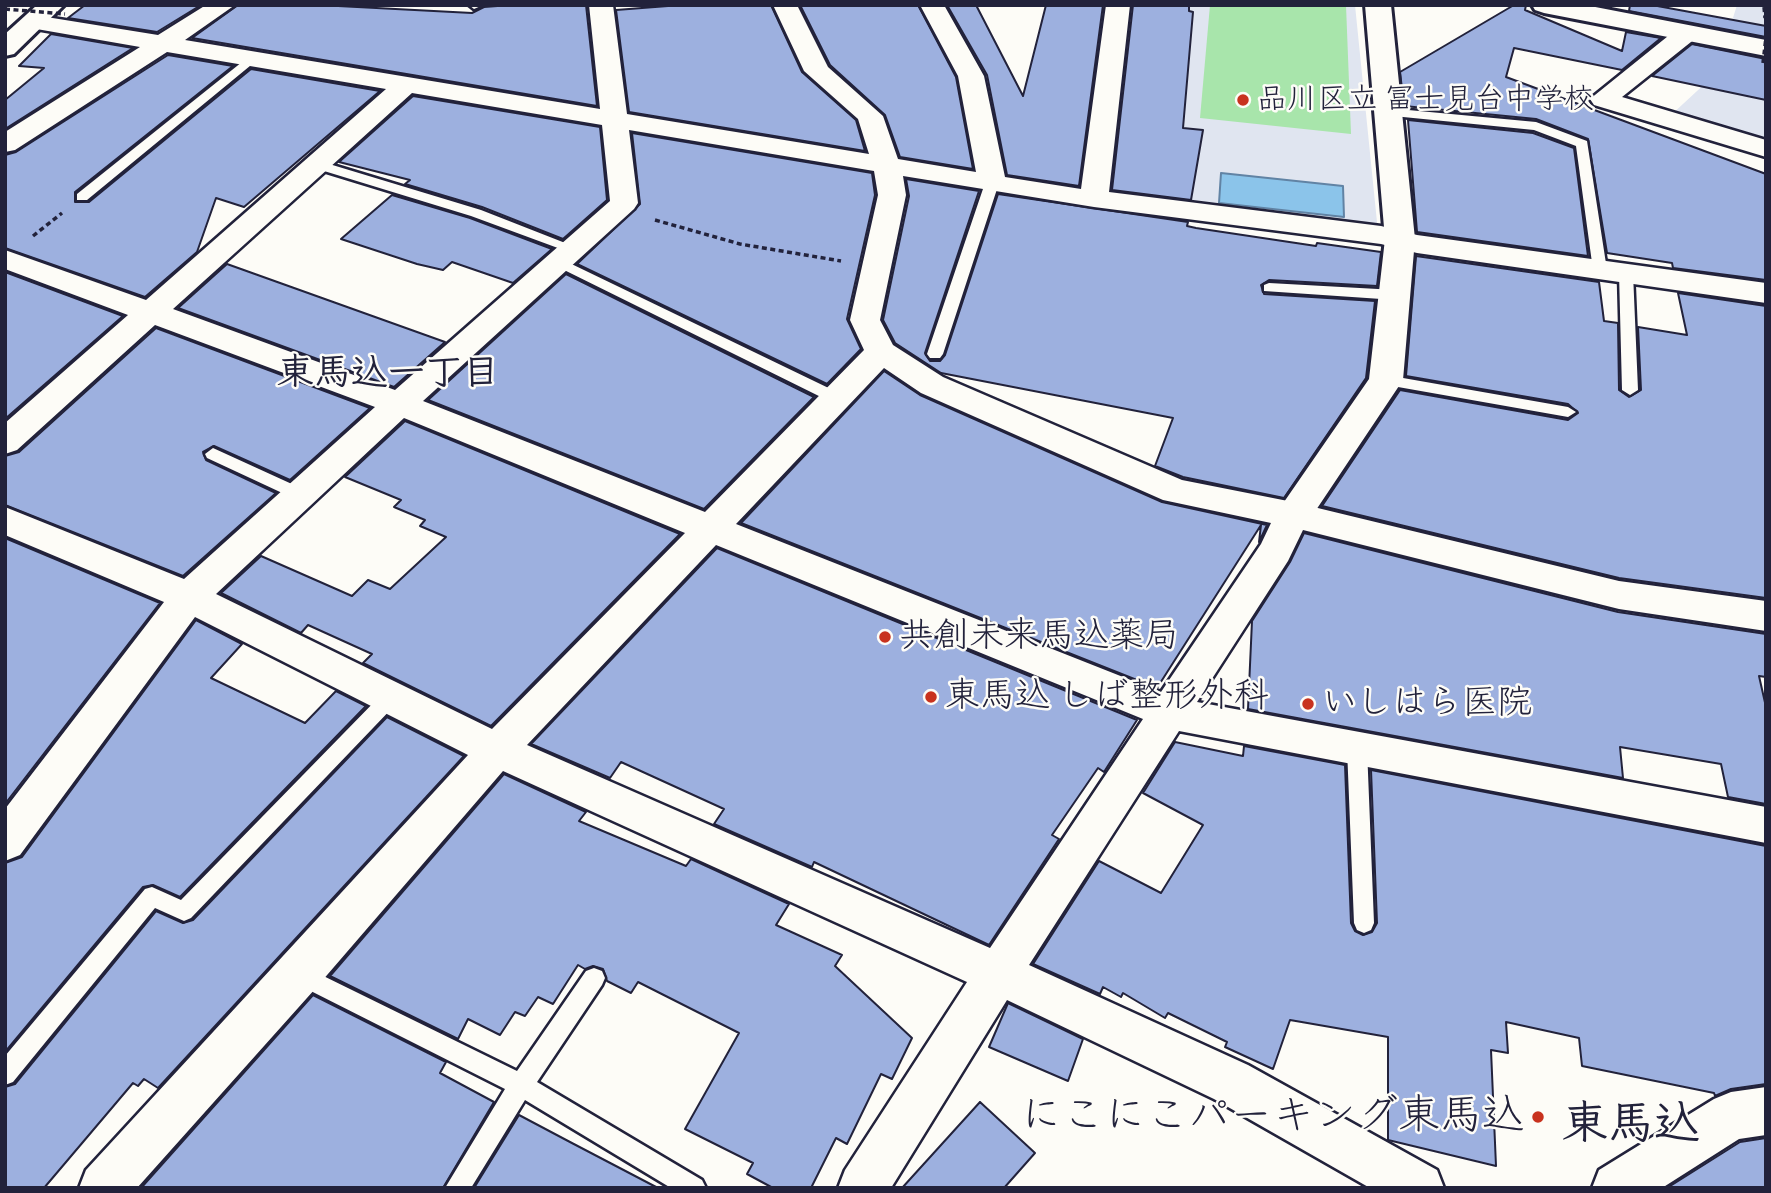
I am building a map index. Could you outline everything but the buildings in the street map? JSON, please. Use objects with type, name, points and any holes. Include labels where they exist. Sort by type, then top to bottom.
[{"type":"main road","points":[[1293,515],[1386,380],[1400,239],[1378,5]]},
{"type":"main road","points":[[1544,5],[1687,33],[1764,55]]},
{"type":"main road","points":[[5,48],[50,14]]},
{"type":"street","points":[[5,144],[166,44],[223,5]]},
{"type":"street","points":[[5,842],[189,597],[299,494],[624,203],[601,5]]},
{"type":"street","points":[[785,5],[817,71],[870,116],[887,166],[892,195],[865,320],[881,352],[932,385],[1175,491],[1293,515],[1619,595],[1764,622]]},
{"type":"street","points":[[932,5],[971,76],[992,183]]},
{"type":"street","points":[[1094,199],[1118,5]]},
{"type":"street","points":[[50,14],[166,44],[887,166],[1094,199],[1400,239],[1766,293]]},
{"type":"street","points":[[1687,33],[1603,99],[1766,149]]},
{"type":"street","points":[[5,442],[406,85]]},
{"type":"street","points":[[16,250],[151,314],[400,404],[707,530],[1170,713],[1766,825]]},
{"type":"street","points":[[104,1188],[299,974],[497,750],[881,352]]},
{"type":"street","points":[[863,1188],[998,974],[1275,551],[1293,515]]},
{"type":"street","points":[[5,520],[189,597],[389,699],[497,750],[998,974],[1231,1082],[1419,1188]]},
{"type":"street","points":[[1617,1188],[1731,1116],[1766,1111]]},
{"type":"lane","points":[[82,197],[252,58]]},
{"type":"lane","points":[[1387,112],[1536,126],[1582,144],[1613,271],[1630,390]]},
{"type":"lane","points":[[316,164],[476,212],[564,254],[836,398]]},
{"type":"lane","points":[[935,354],[992,183]]},
{"type":"lane","points":[[1269,288],[1396,295]]},
{"type":"lane","points":[[1386,380],[1568,412]]},
{"type":"lane","points":[[213,454],[299,494]]},
{"type":"lane","points":[[5,1074],[152,896],[184,911],[389,699]]},
{"type":"lane","points":[[1357,748],[1364,922]]},
{"type":"lane","points":[[299,974],[521,1085],[694,1188]]},
{"type":"lane","points":[[457,1188],[521,1085],[594,978]]},
{"type":"path","points":[[5,9],[50,14]]},
{"type":"path","points":[[1764,55],[1766,37]]},
{"type":"path","points":[[16,250],[82,197]]},
{"type":"path","points":[[617,209],[740,244],[876,267]]},
{"type":"shaded area","name":"品川区立 冨士見台中学校","points":[[1132,5],[1355,5],[1378,232],[1110,194]]},
{"type":"shaded area","points":[[1737,5],[1766,5],[1766,144],[1670,116],[1737,54],[1757,57],[1758,40],[1728,34]]},
{"type":"green space","points":[[1210,5],[1346,5],[1351,134],[1200,118]]},
{"type":"water","points":[[1221,173],[1343,186],[1344,217],[1219,203]]},
{"type":"place","name":"品川区立 冨士見台中学校","points":[[1243,100]]},
{"type":"place","name":"共創未来馬込薬局","points":[[885,637]]},
{"type":"place","name":"東馬込 しば整形外科","points":[[931,697]]},
{"type":"place","name":"いしはら医院","points":[[1308,704]]},
{"type":"place","name":"にこにこパーキング東馬込","points":[[1538,1117]]},
{"type":"district","name":"東馬込一丁目","points":[[388,374]]},
{"type":"district","name":"東馬込","points":[[1631,1126]]}]
